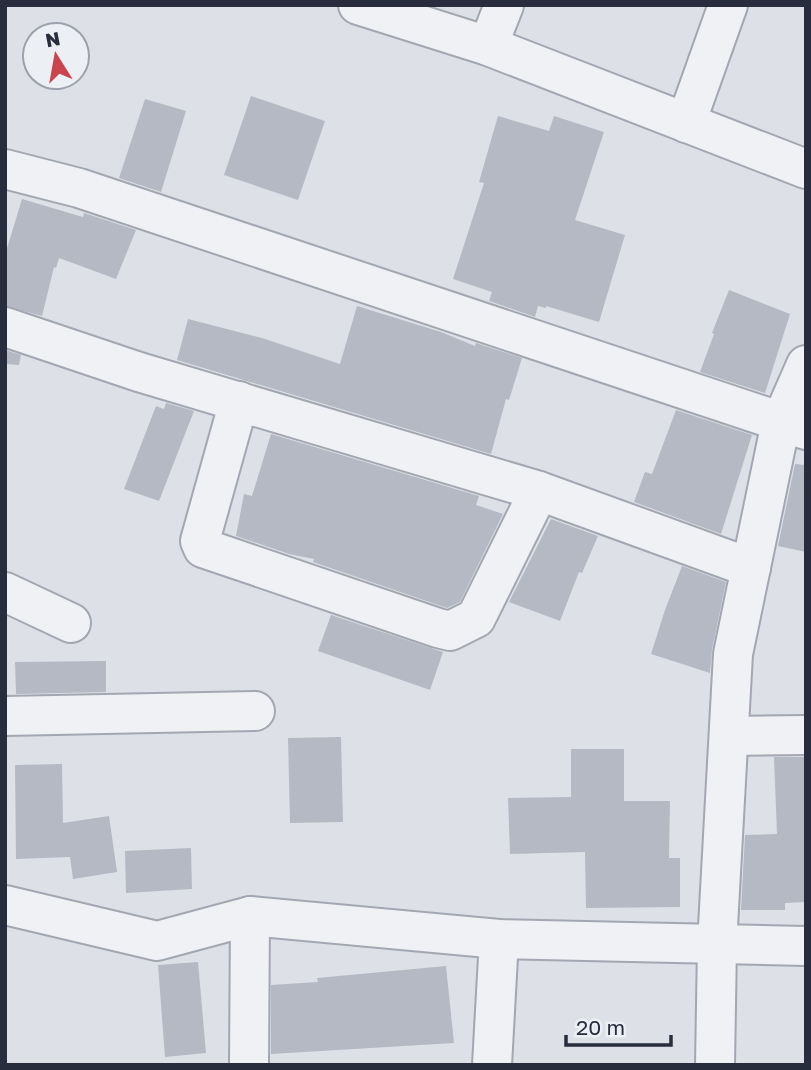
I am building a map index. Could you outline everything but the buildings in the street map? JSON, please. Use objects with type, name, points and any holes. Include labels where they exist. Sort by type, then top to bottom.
[{"type":"street","points":[[358,5],[488,46],[806,169]]},
{"type":"street","points":[[488,46],[505,5]]},
{"type":"street","points":[[686,123],[728,5]]},
{"type":"street","points":[[5,169],[79,188],[793,426]]},
{"type":"street","points":[[5,327],[139,372],[539,491],[751,568]]},
{"type":"street","points":[[715,1065],[718,945],[733,654],[751,568],[793,426],[806,365]]},
{"type":"street","points":[[239,401],[200,541],[203,548],[438,628],[450,631],[476,618],[539,491]]},
{"type":"street","points":[[5,592],[71,623]]},
{"type":"street","points":[[5,716],[255,711]]},
{"type":"street","points":[[729,736],[806,735]]},
{"type":"street","points":[[5,905],[157,941],[250,915],[499,939],[806,946]]},
{"type":"street","points":[[249,1065],[250,915]]},
{"type":"street","points":[[492,1065],[499,939]]}]
